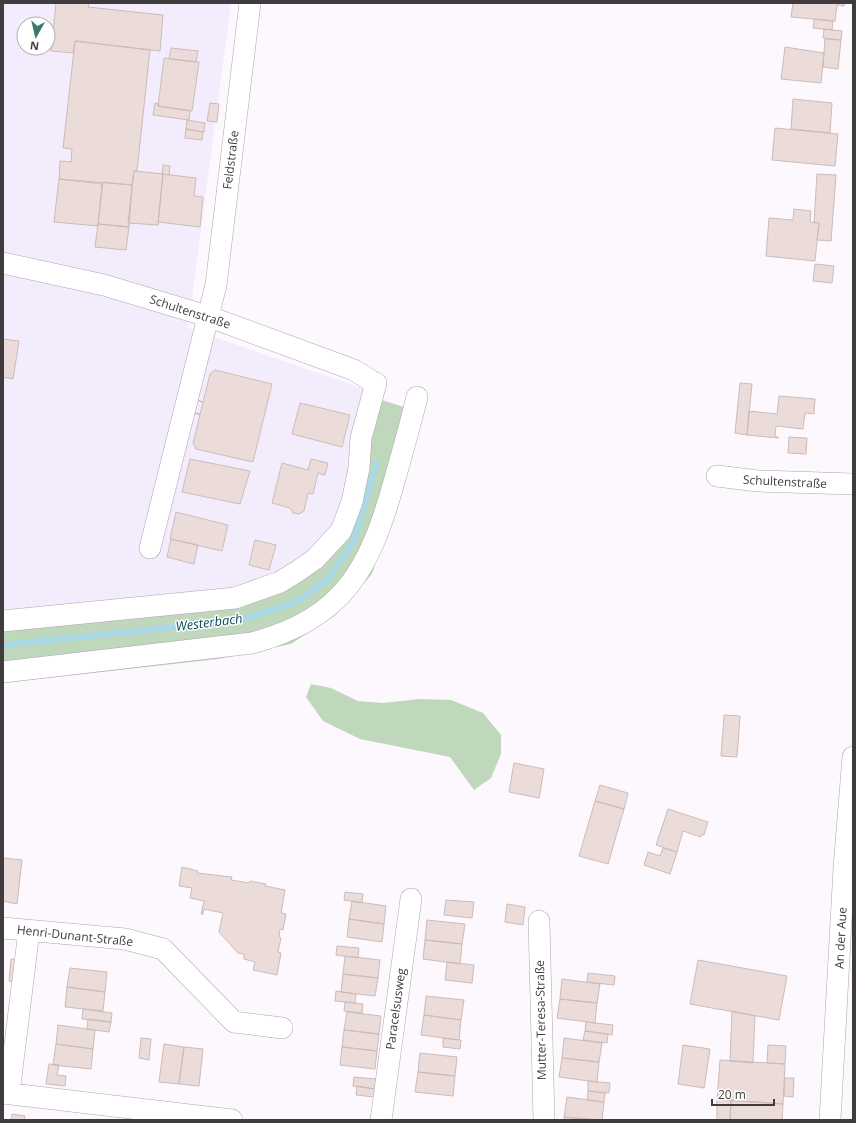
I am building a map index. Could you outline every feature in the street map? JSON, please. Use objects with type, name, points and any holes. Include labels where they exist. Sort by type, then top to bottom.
[{"type":"street","name":"Feldstraße","points":[[150,548],[216,285],[250,3]]},
{"type":"street","name":"Schultenstraße","points":[[3,263],[104,285],[207,316],[354,370],[373,381],[361,438],[359,468],[352,502],[340,531],[315,559],[298,571],[280,582],[235,598],[3,621]]},
{"type":"street","points":[[3,672],[252,643],[292,630],[318,614],[342,595],[361,570],[374,544],[385,513],[417,397]]},
{"type":"street","name":"Schultenstraße","points":[[717,476],[758,481],[853,484]]},
{"type":"street","name":"An der Aue","points":[[830,1120],[847,927],[853,756]]},
{"type":"street","name":"Paracelsusweg","points":[[381,1120],[411,899]]},
{"type":"street","name":"Mutter-Teresa-Straße","points":[[539,921],[544,1120]]},
{"type":"street","name":"Henri-Dunant-Straße","points":[[3,928],[125,939],[163,949],[234,1022],[282,1028]]},
{"type":"street","points":[[29,931],[6,1093],[232,1120]]},
{"type":"shaded area","points":[[3,3],[231,3],[188,328],[367,390],[343,509],[331,534],[284,571],[235,591],[3,613]]},
{"type":"green space","points":[[366,395],[423,413],[372,574],[334,616],[291,644],[218,659],[3,683],[3,614],[235,591],[284,571],[331,534],[343,509]]},
{"type":"green space","points":[[311,684],[331,688],[358,701],[383,703],[420,699],[451,700],[483,713],[501,735],[501,754],[491,778],[474,790],[450,757],[360,739],[323,721],[306,697]]},
{"type":"building","points":[[56,3],[89,3],[88,7],[163,15],[160,51],[75,41],[73,53],[56,51],[56,16],[55,16]]},
{"type":"building","points":[[793,3],[844,3],[844,6],[837,5],[835,21],[791,17]]},
{"type":"building","points":[[814,19],[833,21],[832,30],[813,28]]},
{"type":"building","points":[[824,29],[842,31],[841,40],[823,38]]},
{"type":"building","points":[[825,39],[841,40],[838,69],[823,67]]},
{"type":"building","points":[[75,41],[150,50],[137,171],[134,171],[132,185],[59,179],[60,161],[71,162],[72,149],[63,148]]},
{"type":"building","points":[[785,47],[824,53],[821,83],[781,79]]},
{"type":"building","points":[[171,48],[198,51],[196,62],[169,59]]},
{"type":"building","points":[[164,58],[199,62],[192,111],[158,106]]},
{"type":"building","points":[[793,99],[832,103],[830,133],[791,129]]},
{"type":"building","points":[[155,103],[158,104],[158,106],[190,111],[189,120],[153,115]]},
{"type":"building","points":[[210,103],[219,104],[217,122],[207,121]]},
{"type":"building","points":[[187,120],[205,123],[204,132],[186,129]]},
{"type":"building","points":[[775,128],[838,134],[835,166],[772,160]]},
{"type":"building","points":[[186,129],[203,132],[202,140],[185,138]]},
{"type":"building","points":[[163,165],[170,166],[169,175],[162,174]]},
{"type":"building","points":[[134,171],[163,174],[158,225],[128,223]]},
{"type":"building","points":[[163,174],[196,178],[194,196],[203,197],[200,227],[158,222]]},
{"type":"building","points":[[817,174],[836,175],[831,241],[817,240],[819,223],[814,222]]},
{"type":"building","points":[[59,179],[102,184],[98,226],[54,222]]},
{"type":"building","points":[[103,182],[132,185],[129,227],[98,224]]},
{"type":"building","points":[[794,209],[811,211],[810,222],[819,223],[815,261],[766,256],[769,218],[793,220]]},
{"type":"building","points":[[98,224],[129,227],[126,250],[95,247]]},
{"type":"building","points":[[815,264],[834,266],[832,283],[813,281]]},
{"type":"building","points":[[3,339],[19,341],[13,379],[3,377]]},
{"type":"building","points":[[215,370],[272,384],[253,462],[196,449],[193,443],[200,415],[195,413],[200,414],[203,403],[198,400],[203,402],[210,374]]},
{"type":"building","points":[[740,383],[752,384],[747,435],[735,433]]},
{"type":"building","points":[[779,396],[815,399],[814,414],[805,413],[803,429],[776,426],[775,436],[779,438],[747,435],[749,411],[777,414]]},
{"type":"building","points":[[300,403],[350,415],[342,447],[292,434]]},
{"type":"building","points":[[789,437],[807,438],[806,454],[788,453]]},
{"type":"building","points":[[190,459],[250,471],[240,504],[182,492]]},
{"type":"building","points":[[311,459],[328,463],[325,475],[318,473],[313,494],[308,493],[304,511],[299,514],[293,513],[290,508],[272,503],[282,463],[308,470]]},
{"type":"building","points":[[176,512],[228,525],[222,551],[170,539]]},
{"type":"building","points":[[171,539],[198,545],[194,564],[167,557]]},
{"type":"building","points":[[255,540],[276,545],[269,570],[249,565]]},
{"type":"building","points":[[724,715],[740,716],[737,757],[721,756]]},
{"type":"building","points":[[514,763],[544,769],[539,798],[509,792]]},
{"type":"building","points":[[600,785],[628,793],[624,809],[595,801]]},
{"type":"building","points":[[595,801],[624,809],[608,864],[579,856]]},
{"type":"building","points":[[668,809],[708,822],[704,835],[701,834],[701,837],[683,831],[677,852],[656,845]]},
{"type":"building","points":[[663,848],[677,852],[670,874],[644,865],[648,852],[660,856]]},
{"type":"building","points":[[3,858],[22,860],[17,904],[3,901]]},
{"type":"building","points":[[182,867],[198,871],[197,873],[232,877],[231,880],[249,883],[250,881],[285,890],[281,913],[286,914],[283,930],[280,929],[279,937],[281,938],[278,952],[281,953],[277,975],[253,970],[255,962],[244,959],[244,954],[238,953],[219,932],[223,913],[204,909],[203,914],[201,914],[204,901],[190,898],[192,888],[179,886]]},
{"type":"building","points":[[345,892],[363,894],[362,903],[344,900]]},
{"type":"building","points":[[446,900],[474,902],[472,918],[444,915]]},
{"type":"building","points":[[352,901],[386,906],[384,924],[349,919]]},
{"type":"building","points":[[507,904],[525,907],[523,925],[505,922]]},
{"type":"building","points":[[349,919],[384,924],[382,942],[347,937]]},
{"type":"building","points":[[427,920],[465,924],[462,944],[425,940]]},
{"type":"building","points":[[425,940],[462,944],[460,964],[423,959]]},
{"type":"building","points":[[337,946],[359,948],[358,958],[336,955]]},
{"type":"building","points":[[345,956],[380,960],[378,978],[343,974]]},
{"type":"building","points":[[11,959],[20,960],[18,982],[9,981]]},
{"type":"building","points":[[698,960],[787,976],[779,1020],[690,1004]]},
{"type":"building","points":[[447,962],[474,965],[472,983],[445,980]]},
{"type":"building","points":[[70,968],[107,972],[105,992],[67,987]]},
{"type":"building","points":[[588,973],[615,976],[614,985],[587,982]]},
{"type":"building","points":[[343,974],[378,978],[375,996],[341,992]]},
{"type":"building","points":[[562,979],[600,984],[597,1003],[560,999]]},
{"type":"building","points":[[67,987],[105,992],[103,1011],[65,1007]]},
{"type":"building","points":[[336,991],[356,994],[355,1003],[335,1001]]},
{"type":"building","points":[[426,996],[464,1000],[461,1020],[424,1015]]},
{"type":"building","points":[[560,999],[597,1003],[595,1023],[557,1018]]},
{"type":"building","points":[[345,1002],[363,1004],[362,1013],[344,1011]]},
{"type":"building","points":[[83,1009],[112,1013],[111,1022],[82,1019]]},
{"type":"building","points":[[732,1011],[755,1016],[753,1063],[730,1061]]},
{"type":"building","points":[[347,1012],[381,1016],[379,1034],[344,1030]]},
{"type":"building","points":[[424,1015],[461,1020],[459,1040],[421,1035]]},
{"type":"building","points":[[88,1019],[111,1022],[109,1032],[87,1029]]},
{"type":"building","points":[[586,1022],[613,1025],[612,1035],[585,1031]]},
{"type":"building","points":[[58,1025],[95,1030],[93,1049],[56,1044]]},
{"type":"building","points":[[344,1030],[379,1034],[377,1051],[342,1047]]},
{"type":"building","points":[[585,1031],[608,1034],[607,1043],[583,1040]]},
{"type":"building","points":[[141,1038],[151,1039],[149,1060],[139,1058]]},
{"type":"building","points":[[443,1038],[461,1040],[460,1049],[443,1047]]},
{"type":"building","points":[[564,1038],[602,1043],[599,1062],[562,1058]]},
{"type":"building","points":[[56,1044],[93,1049],[91,1069],[53,1065]]},
{"type":"building","points":[[164,1044],[184,1047],[179,1084],[159,1082]]},
{"type":"building","points":[[683,1045],[710,1049],[704,1088],[678,1084]]},
{"type":"building","points":[[768,1045],[786,1046],[785,1064],[767,1063]]},
{"type":"building","points":[[184,1047],[203,1049],[199,1086],[179,1084]]},
{"type":"building","points":[[342,1047],[377,1051],[375,1069],[340,1065]]},
{"type":"building","points":[[420,1053],[457,1057],[455,1076],[418,1072]]},
{"type":"building","points":[[562,1058],[599,1062],[597,1082],[559,1077]]},
{"type":"building","points":[[720,1060],[785,1064],[783,1104],[717,1100]]},
{"type":"building","points":[[49,1064],[59,1065],[57,1075],[66,1076],[65,1086],[46,1084]]},
{"type":"building","points":[[418,1072],[455,1076],[453,1096],[415,1092]]},
{"type":"building","points":[[354,1077],[376,1079],[375,1089],[353,1086]]},
{"type":"building","points":[[785,1078],[794,1078],[793,1097],[784,1096]]},
{"type":"building","points":[[588,1081],[610,1083],[609,1093],[588,1091]]},
{"type":"building","points":[[357,1086],[375,1089],[374,1097],[356,1095]]},
{"type":"building","points":[[588,1091],[605,1093],[604,1102],[587,1100]]},
{"type":"building","points":[[567,1097],[604,1102],[602,1120],[564,1117]]},
{"type":"building","points":[[717,1100],[731,1100],[730,1120],[717,1120]]},
{"type":"building","points":[[731,1100],[783,1104],[782,1120],[730,1120]]},
{"type":"building","points":[[12,1114],[25,1116],[24,1120],[11,1120]]},
{"type":"building","points":[[564,1117],[591,1120],[564,1120]]},
{"type":"waterway","name":"Westerbach","points":[[3,645],[242,620],[296,602],[328,579],[353,543],[377,463]]}]
